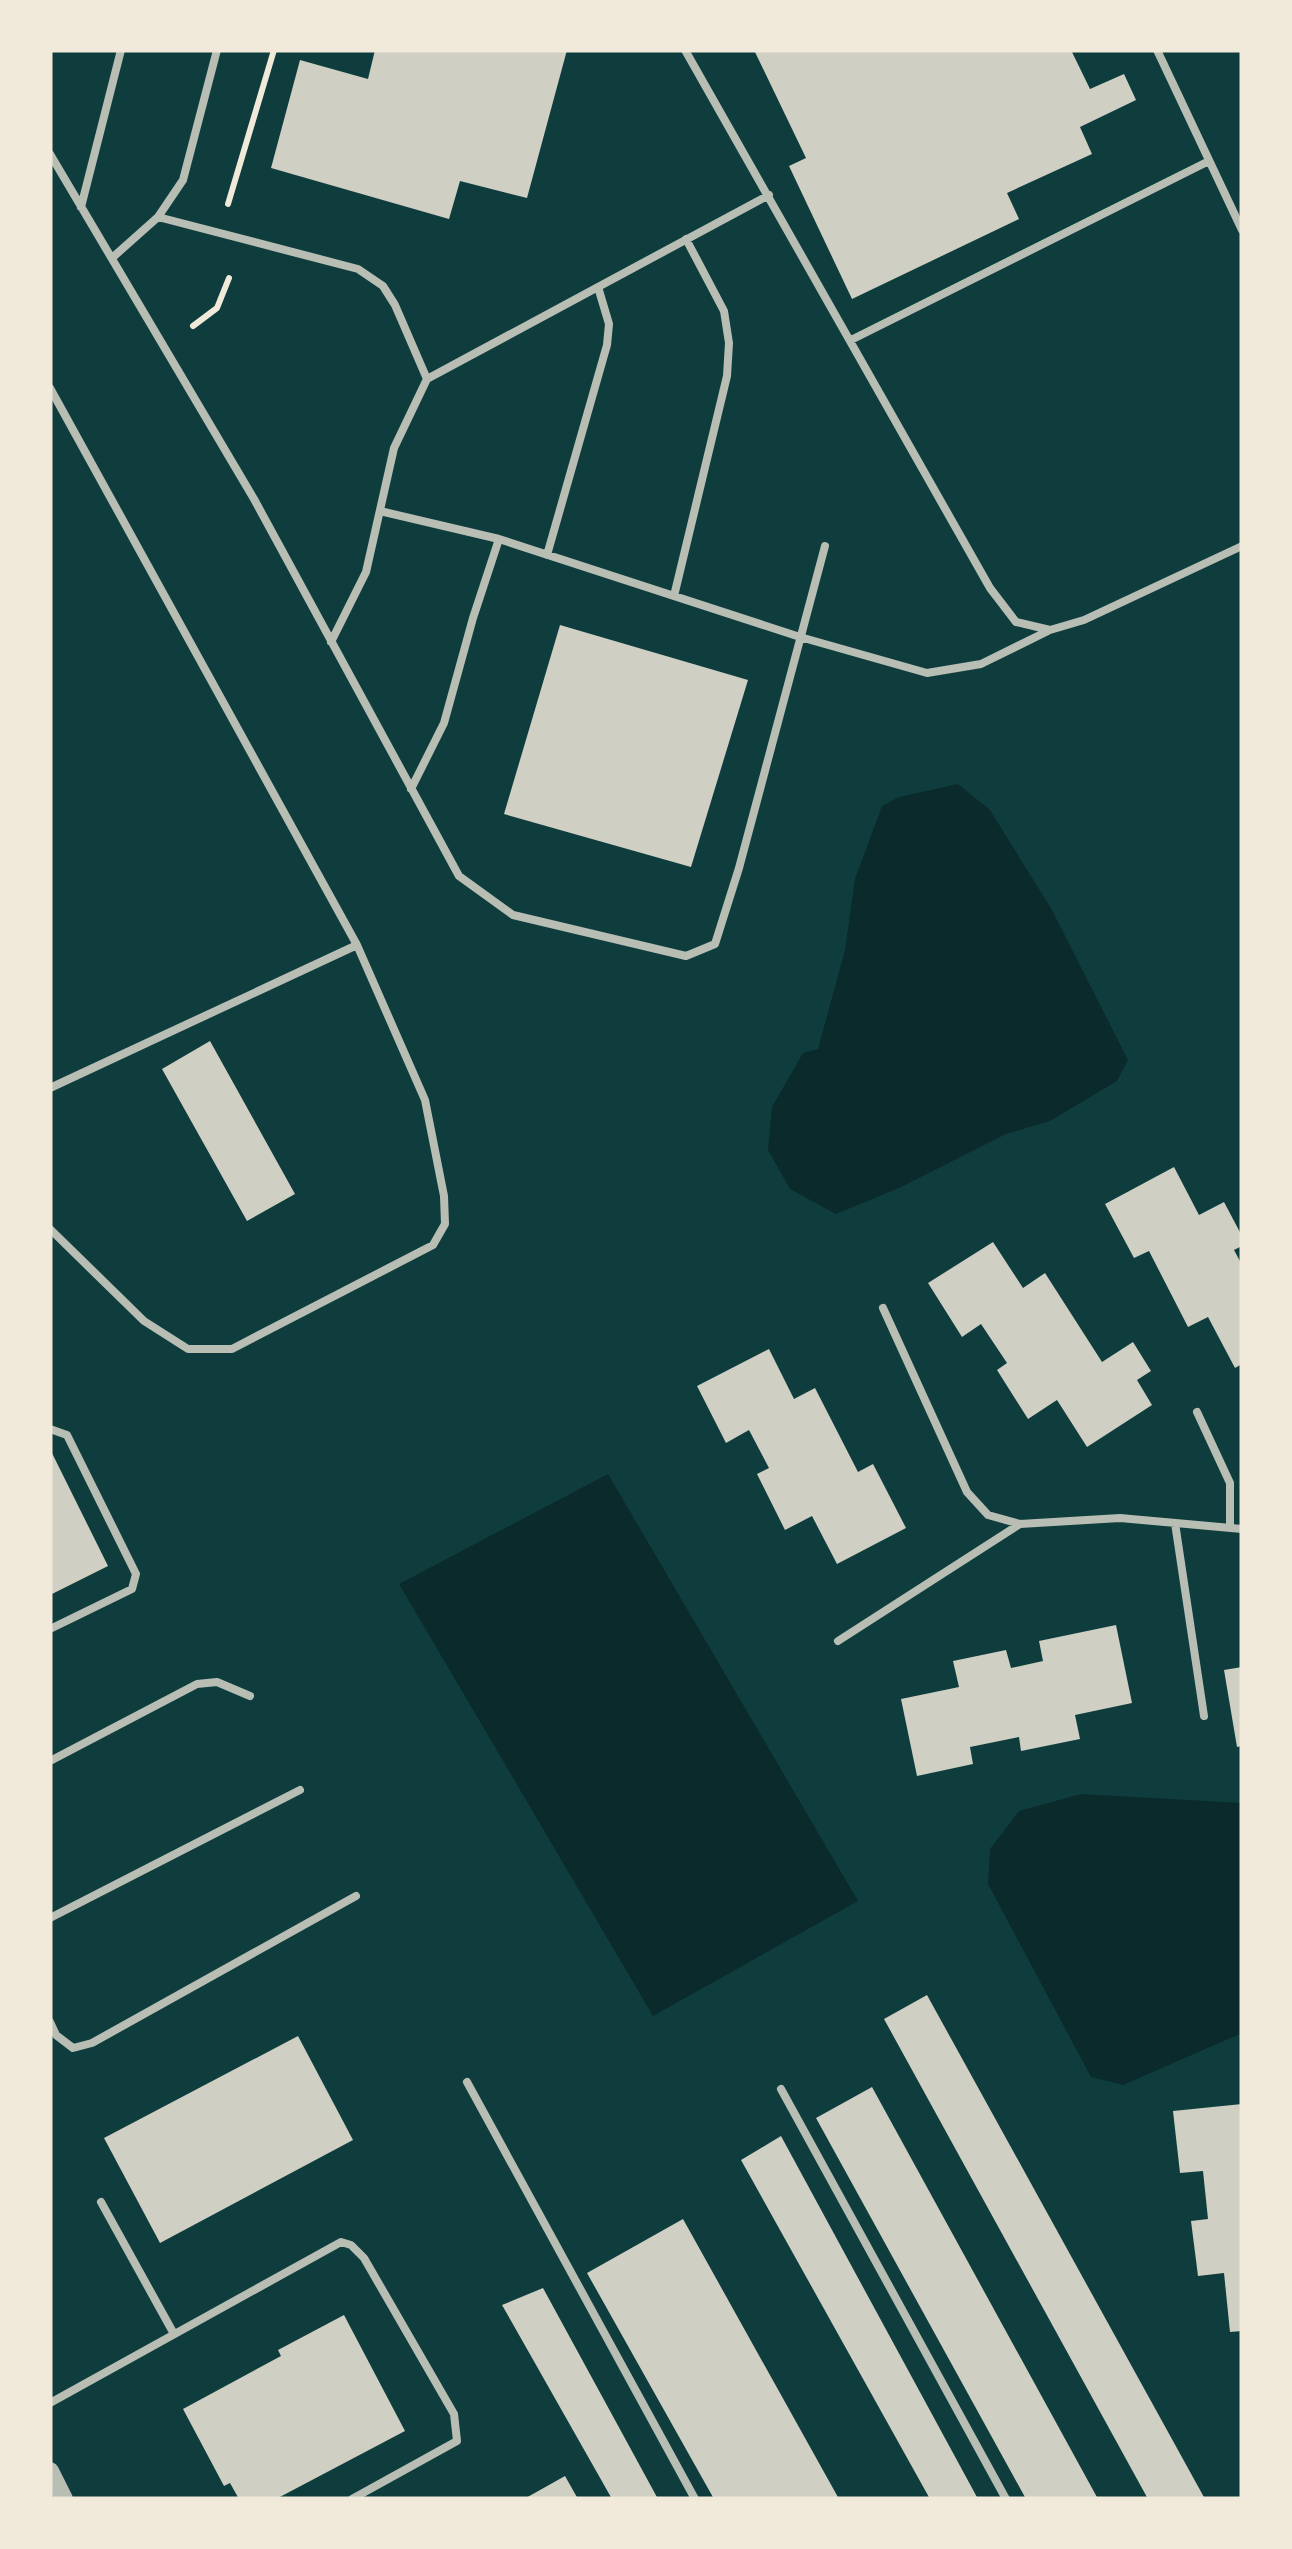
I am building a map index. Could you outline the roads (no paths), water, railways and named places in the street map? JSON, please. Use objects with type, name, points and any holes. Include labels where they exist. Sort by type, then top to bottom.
[{"type":"street","points":[[50,2471],[64,2499]]},
{"type":"lane","points":[[81,207],[121,50]]},
{"type":"lane","points":[[112,258],[158,217],[184,180],[217,50]]},
{"type":"lane","points":[[684,50],[990,588],[1016,622],[1050,630]]},
{"type":"lane","points":[[1157,50],[1242,230]]},
{"type":"lane","points":[[50,154],[254,499],[459,876],[513,915],[686,956],[715,944],[825,546]]},
{"type":"lane","points":[[850,340],[1209,161]]},
{"type":"lane","points":[[331,642],[366,572],[394,448],[427,378],[769,195]]},
{"type":"lane","points":[[158,217],[358,269],[383,286],[427,378]]},
{"type":"lane","points":[[674,596],[727,376],[729,343],[724,311],[686,240]]},
{"type":"lane","points":[[547,555],[607,346],[609,324],[598,287]]},
{"type":"lane","points":[[50,388],[357,945],[425,1100],[444,1196],[445,1224],[433,1245],[232,1349],[188,1348],[144,1321],[50,1228]]},
{"type":"lane","points":[[380,511],[499,539],[800,637],[927,673],[982,664],[1242,546]]},
{"type":"lane","points":[[411,789],[444,723],[499,539]]},
{"type":"lane","points":[[50,1088],[357,945]]},
{"type":"lane","points":[[883,1308],[967,1492],[988,1515],[1020,1524],[1120,1518],[1242,1528]]},
{"type":"lane","points":[[1197,1412],[1230,1483],[1230,1528]]},
{"type":"lane","points":[[50,1429],[67,1435],[136,1574],[132,1588],[50,1628]]},
{"type":"lane","points":[[1175,1523],[1204,1716]]},
{"type":"lane","points":[[838,1640],[1020,1524]]},
{"type":"lane","points":[[50,1761],[197,1684],[217,1682],[250,1696]]},
{"type":"lane","points":[[50,1918],[300,1790]]},
{"type":"lane","points":[[50,2022],[56,2035],[73,2048],[92,2043],[356,1896]]},
{"type":"lane","points":[[467,2082],[695,2499]]},
{"type":"lane","points":[[781,2089],[1006,2499]]},
{"type":"lane","points":[[101,2202],[174,2334]]},
{"type":"lane","points":[[50,2403],[341,2242],[351,2245],[364,2258],[454,2414],[457,2441],[352,2499]]},
{"type":"water","points":[[958,784],[990,810],[1052,910],[1128,1060],[1117,1081],[1050,1121],[1006,1134],[899,1188],[836,1214],[790,1189],[768,1150],[772,1107],[803,1053],[818,1049],[845,950],[855,879],[882,806],[899,797]]},
{"type":"water","points":[[608,1474],[858,1901],[653,2016],[399,1584]]},
{"type":"water","points":[[1081,1794],[1242,1803],[1242,2033],[1123,2085],[1091,2077],[988,1884],[990,1849],[1019,1811]]}]
